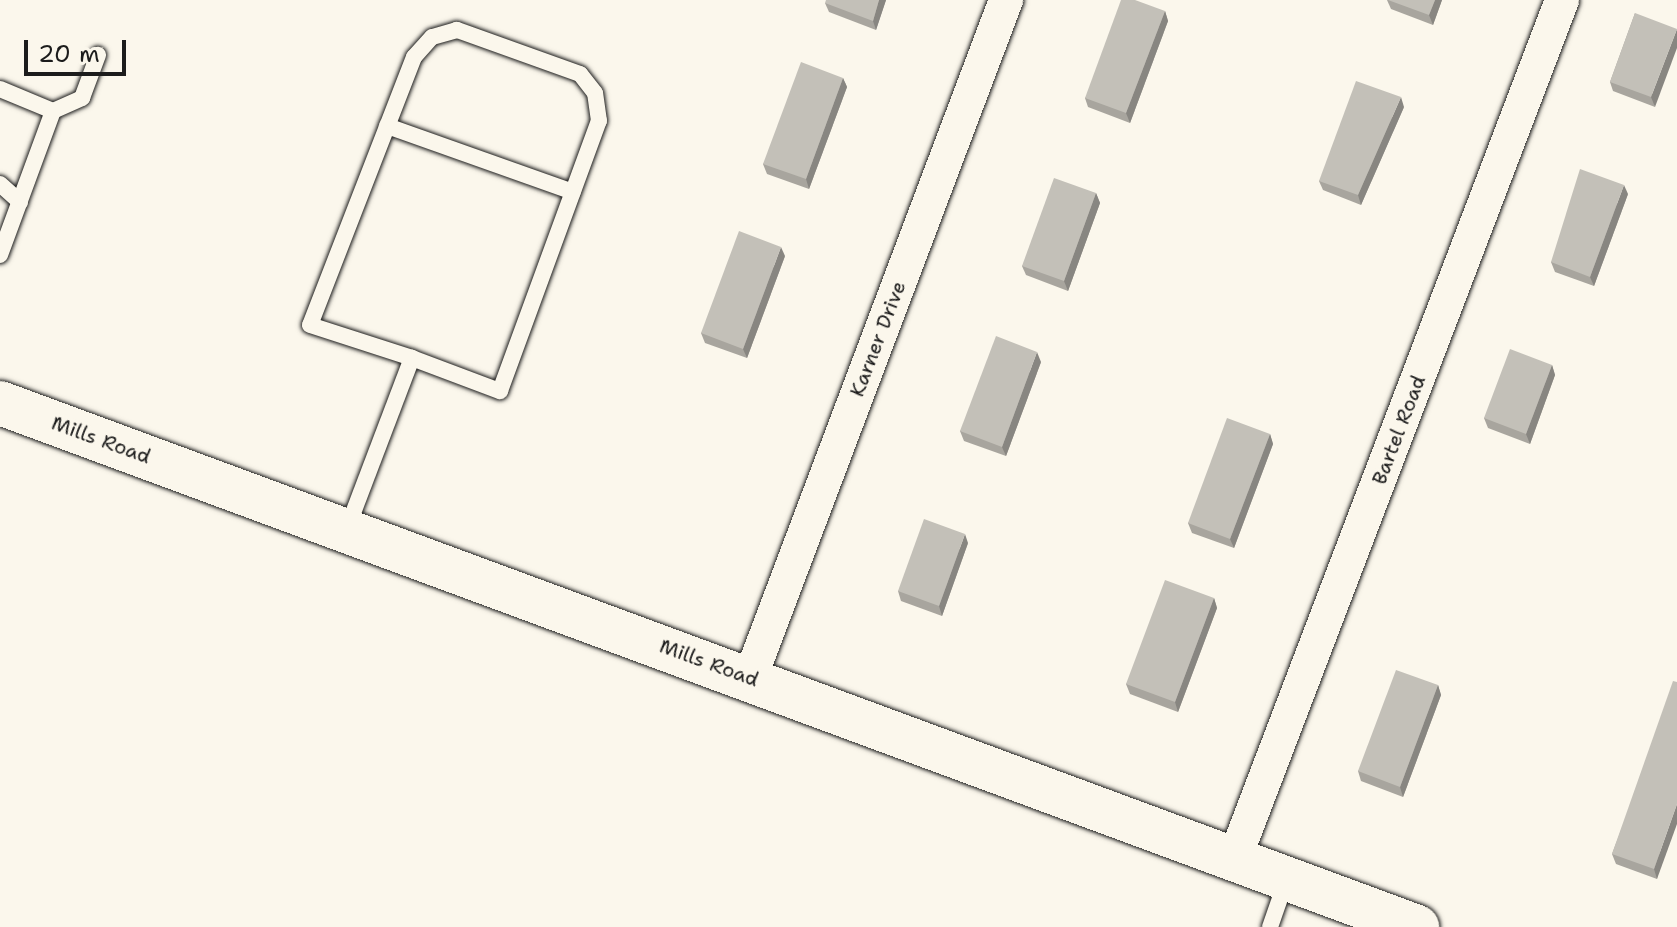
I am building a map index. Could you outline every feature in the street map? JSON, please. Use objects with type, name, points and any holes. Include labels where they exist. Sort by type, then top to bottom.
[{"type":"street","name":"Karner Drive","points":[[750,678],[1006,0]]},
{"type":"street","name":"Bartel Road","points":[[1234,860],[1562,0]]},
{"type":"street","name":"Mills Road","points":[[0,403],[1417,927]]},
{"type":"lane","points":[[457,30],[580,74],[595,93],[599,121],[573,192],[500,391],[310,325],[414,57],[432,37],[457,30]]},
{"type":"lane","points":[[0,255],[53,111],[82,98],[98,55]]},
{"type":"lane","points":[[0,89],[53,111]]},
{"type":"lane","points":[[387,126],[573,192]]},
{"type":"lane","points":[[0,184],[20,202]]},
{"type":"lane","points":[[346,530],[412,358]]},
{"type":"lane","points":[[1270,927],[1287,879]]},
{"type":"building","points":[[826,0],[879,0],[873,21],[825,3]]},
{"type":"building","points":[[1121,0],[1135,0],[1165,11],[1126,113],[1085,98]]},
{"type":"building","points":[[1388,0],[1435,0],[1429,15]]},
{"type":"building","points":[[1635,13],[1677,29],[1651,97],[1610,82]]},
{"type":"building","points":[[801,62],[843,78],[806,179],[763,164]]},
{"type":"building","points":[[1356,81],[1401,97],[1358,195],[1319,181]]},
{"type":"building","points":[[1580,169],[1624,185],[1590,277],[1551,262]]},
{"type":"building","points":[[1054,178],[1096,193],[1064,281],[1022,266]]},
{"type":"building","points":[[739,231],[781,247],[743,349],[701,333]]},
{"type":"building","points":[[996,336],[1037,352],[1002,447],[960,431]]},
{"type":"building","points":[[1510,349],[1552,365],[1526,434],[1484,418]]},
{"type":"building","points":[[1227,418],[1270,434],[1230,539],[1188,523]]},
{"type":"building","points":[[924,519],[965,534],[939,606],[898,591]]},
{"type":"building","points":[[1165,580],[1214,598],[1175,702],[1126,684]]},
{"type":"building","points":[[1396,670],[1438,685],[1400,787],[1358,771]]},
{"type":"building","points":[[1673,681],[1677,682],[1677,804],[1654,869],[1612,854]]}]
